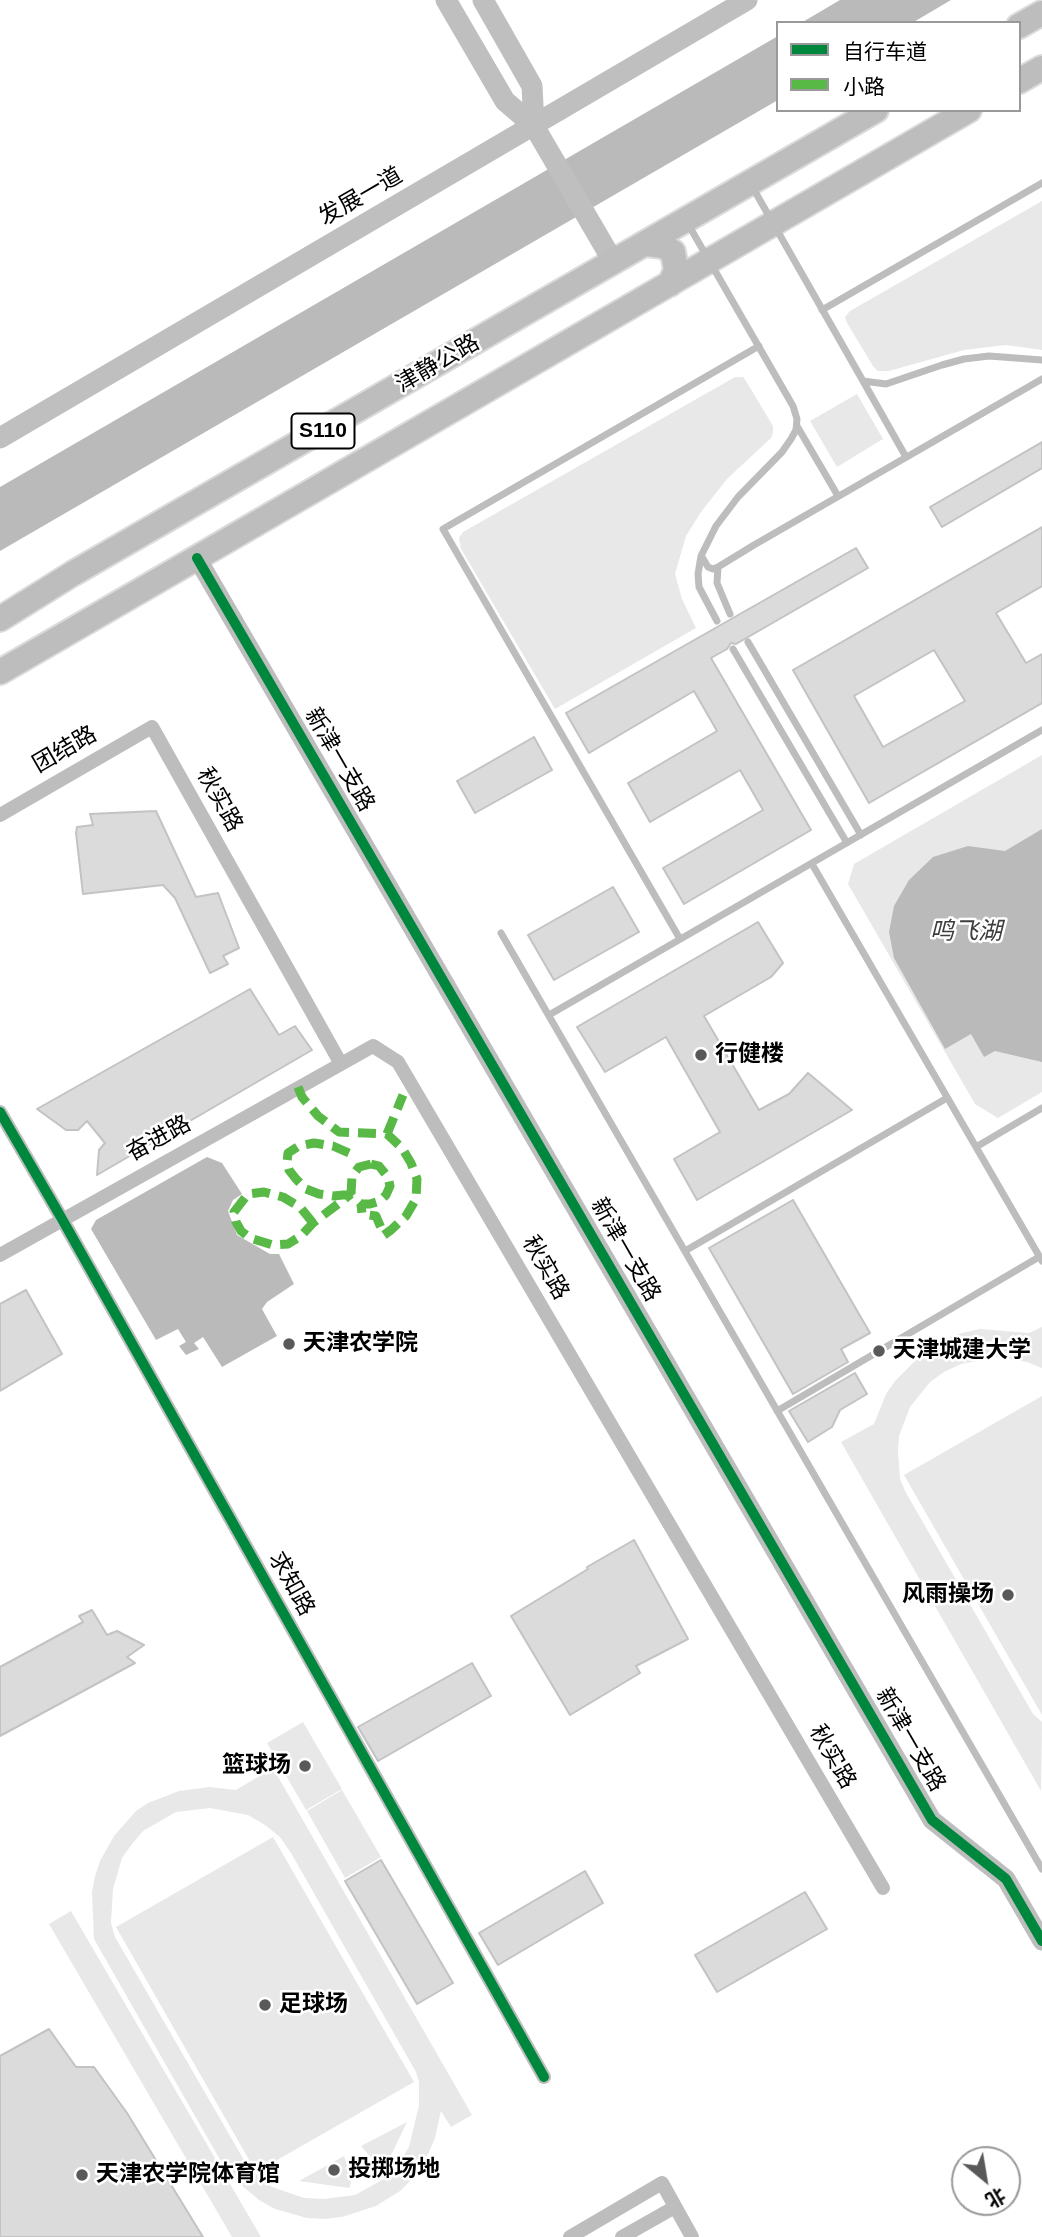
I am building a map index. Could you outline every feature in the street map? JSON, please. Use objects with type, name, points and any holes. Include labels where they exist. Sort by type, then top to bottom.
[{"type":"highway","points":[[1021,25],[1042,13]]},
{"type":"highway","points":[[1021,80],[1042,68]]},
{"type":"highway","name":"津静公路","points":[[0,619],[72,574],[873,112]]},
{"type":"highway","name":"津静公路","points":[[97,617],[966,112]]},
{"type":"highway","points":[[647,244],[663,246],[673,253],[676,270],[670,284]]},
{"type":"highway","points":[[0,607],[72,574]]},
{"type":"highway","points":[[0,672],[97,617]]},
{"type":"highway","points":[[0,691],[97,617]]},
{"type":"main road","points":[[446,0],[505,102],[534,126],[614,263]]},
{"type":"main road","points":[[482,0],[532,86],[534,126]]},
{"type":"main road","name":"发展一道","points":[[0,438],[747,0]]},
{"type":"street","name":"新津一支路","points":[[197,558],[932,1820],[1006,1879],[1042,1941]]},
{"type":"street","name":"团结路","points":[[0,815],[152,727]]},
{"type":"street","name":"秋实路","points":[[152,727],[341,1064],[373,1046],[398,1062],[883,1888]]},
{"type":"street","name":"奋进路","points":[[0,1255],[341,1064]]},
{"type":"street","name":"求知路","points":[[0,1112],[544,2077]]},
{"type":"street","points":[[570,2237],[662,2183],[692,2237]]},
{"type":"street","points":[[622,2237],[675,2207]]},
{"type":"lane","points":[[822,310],[1042,183]]},
{"type":"lane","points":[[751,184],[906,457]]},
{"type":"lane","points":[[686,220],[793,405],[796,426],[782,452],[753,479],[716,526],[701,556],[699,587],[717,621]]},
{"type":"lane","points":[[680,939],[443,529],[759,346]]},
{"type":"lane","points":[[863,381],[886,384],[942,365],[976,357],[1007,356],[1040,361]]},
{"type":"lane","points":[[701,556],[708,567],[718,567],[1042,379]]},
{"type":"lane","points":[[796,426],[838,496]]},
{"type":"lane","points":[[718,567],[717,583],[730,614]]},
{"type":"lane","points":[[748,642],[862,835]]},
{"type":"lane","points":[[733,649],[847,843]]},
{"type":"lane","points":[[549,1015],[1042,730]]},
{"type":"lane","points":[[777,1410],[1041,1259],[811,864]]},
{"type":"lane","points":[[501,933],[1042,1869]]},
{"type":"lane","points":[[685,1251],[947,1098]]},
{"type":"lane","points":[[976,1147],[1042,1108]]},
{"type":"shaded area","points":[[1042,201],[1042,350],[1006,345],[964,350],[889,371],[878,371],[847,323],[845,317],[850,311]]},
{"type":"shaded area","points":[[735,377],[743,377],[746,381],[773,426],[773,433],[771,438],[727,479],[686,536],[675,574],[682,599],[696,628],[555,709],[461,549],[459,538],[463,532]]},
{"type":"shaded area","points":[[857,394],[883,439],[837,467],[810,421]]},
{"type":"shaded area","name":"鸣飞湖","points":[[1042,755],[1042,1092],[998,1118],[975,1104],[848,884],[854,864]]},
{"type":"shaded area","name":"风雨操场","points":[[1042,1327],[1042,1368],[1027,1362],[996,1357],[961,1364],[944,1372],[930,1382],[910,1407],[899,1436],[898,1450],[900,1479],[905,1491],[1033,1714],[1042,1722],[1041,1791],[841,1442],[874,1424],[886,1394],[895,1381],[919,1357],[945,1339],[980,1329],[1029,1333]]},
{"type":"shaded area","name":"风雨操场","points":[[1042,1396],[1042,1715],[904,1475]]},
{"type":"shaded area","name":"篮球场","points":[[303,1722],[342,1789],[306,1810],[267,1743]]},
{"type":"shaded area","points":[[273,1768],[472,2115],[451,2127],[441,2111],[429,2152],[410,2181],[400,2191],[376,2206],[342,2217],[307,2218],[275,2209],[259,2200],[232,2177],[94,1939],[92,1892],[95,1876],[114,1836],[136,1811],[148,1803],[179,1791],[209,1787],[236,1790]],"holes":[[[210,1808],[248,1815],[280,1837],[291,1853],[416,2072],[419,2082],[419,2105],[409,2147],[395,2170],[355,2195],[324,2199],[304,2198],[272,2187],[248,2167],[115,1937],[111,1923],[113,1889],[122,1858],[143,1831],[176,1812]]]},
{"type":"shaded area","name":"篮球场","points":[[342,1790],[381,1857],[345,1878],[307,1811]]},
{"type":"shaded area","name":"足球场","points":[[273,1837],[414,2082],[256,2172],[116,1927]]},
{"type":"shaded area","points":[[71,1911],[261,2237],[232,2237],[49,1924]]},
{"type":"shaded area","name":"投掷场地","points":[[407,2122],[385,2168],[379,2167],[361,2146]]},
{"type":"shaded area","name":"投掷场地","points":[[344,2156],[350,2175],[349,2188],[299,2181]]},
{"type":"water","points":[[840,0],[951,0],[915,21],[804,21]]},
{"type":"water","points":[[776,37],[776,101],[0,551],[0,487]]},
{"type":"water","name":"鸣飞湖","points":[[1042,829],[1042,1062],[995,1051],[984,1057],[971,1034],[945,1049],[894,958],[889,932],[894,906],[909,880],[933,857],[968,846],[1005,851]]},
{"type":"water","points":[[207,1157],[222,1163],[242,1194],[233,1200],[228,1211],[237,1235],[270,1254],[279,1254],[294,1284],[267,1302],[262,1309],[277,1336],[222,1367],[203,1337],[194,1343],[199,1349],[186,1355],[179,1346],[186,1342],[178,1329],[156,1340],[91,1229],[96,1220]]},
{"type":"building","points":[[1042,442],[1042,468],[942,527],[930,507]]},
{"type":"building","points":[[1042,527],[1042,586],[996,613],[1026,663],[1042,654],[1042,703],[869,803],[793,670]],"holes":[[[934,650],[965,701],[883,747],[854,696]]]},
{"type":"building","points":[[856,548],[868,568],[736,644],[731,643],[727,649],[711,658],[811,830],[684,904],[663,868],[763,810],[740,770],[650,822],[628,783],[717,731],[694,691],[589,753],[566,713]]},
{"type":"building","points":[[534,737],[552,770],[475,813],[457,781]]},
{"type":"building","points":[[156,811],[196,897],[218,893],[239,948],[223,956],[228,964],[210,973],[175,898],[163,885],[83,894],[77,827],[93,825],[90,814]]},
{"type":"building","points":[[613,887],[639,932],[554,980],[528,935]]},
{"type":"building","name":"行健楼","points":[[758,922],[783,963],[771,977],[704,1016],[759,1110],[789,1094],[808,1073],[852,1110],[697,1200],[674,1159],[720,1132],[666,1037],[605,1072],[577,1027]]},
{"type":"building","points":[[250,989],[279,1035],[295,1026],[312,1050],[97,1175],[99,1150],[105,1143],[87,1121],[78,1130],[66,1130],[37,1109]]},
{"type":"building","points":[[793,1200],[870,1333],[841,1349],[848,1362],[793,1394],[709,1248]]},
{"type":"building","points":[[26,1290],[62,1354],[0,1391],[0,1304]]},
{"type":"building","points":[[855,1373],[867,1394],[840,1410],[832,1427],[808,1442],[789,1411]]},
{"type":"building","points":[[634,1540],[688,1639],[636,1666],[640,1673],[570,1715],[511,1616]]},
{"type":"building","points":[[92,1610],[107,1635],[117,1631],[144,1645],[127,1657],[135,1663],[0,1736],[0,1667],[83,1622],[79,1616]]},
{"type":"building","points":[[472,1663],[491,1696],[378,1761],[358,1727]]},
{"type":"building","points":[[381,1860],[453,1983],[417,2004],[345,1881]]},
{"type":"building","points":[[585,1871],[603,1903],[498,1965],[479,1933]]},
{"type":"building","points":[[805,1892],[827,1929],[717,1992],[695,1955]]},
{"type":"building","name":"天津农学院体育馆","points":[[49,2029],[76,2067],[94,2067],[127,2113],[203,2237],[0,2237],[0,2056]]},
{"type":"marked path","points":[[298,1087],[302,1097],[318,1116],[339,1132],[387,1134],[402,1148],[411,1163],[417,1179],[416,1199],[406,1216],[391,1230],[384,1235],[376,1216],[362,1214],[361,1204]]},
{"type":"marked path","points":[[387,1134],[403,1095]]},
{"type":"marked path","points":[[349,1153],[333,1146],[314,1143],[299,1146],[288,1153],[287,1162],[289,1170],[306,1189],[334,1196],[351,1194]]},
{"type":"marked path","points":[[371,1164],[379,1166],[388,1177],[390,1186],[380,1201],[361,1204],[351,1194],[352,1176],[359,1167],[371,1164]]},
{"type":"marked path","points":[[313,1223],[300,1207],[283,1197],[264,1192],[248,1194],[234,1212],[241,1231],[250,1238],[273,1245],[288,1244],[351,1194]]},
{"type":"cycle path","points":[[197,558],[932,1820],[1006,1879],[1042,1941]]},
{"type":"cycle path","points":[[0,1112],[544,2077]]},
{"type":"place","name":"行健楼","points":[[701,1055]]},
{"type":"place","name":"天津农学院","points":[[289,1344]]},
{"type":"place","name":"天津城建大学","points":[[879,1351]]},
{"type":"place","name":"风雨操场","points":[[1008,1595]]},
{"type":"place","name":"篮球场","points":[[305,1766]]},
{"type":"place","name":"足球场","points":[[265,2005]]},
{"type":"place","name":"投掷场地","points":[[334,2170]]},
{"type":"place","name":"天津农学院体育馆","points":[[82,2175]]}]
